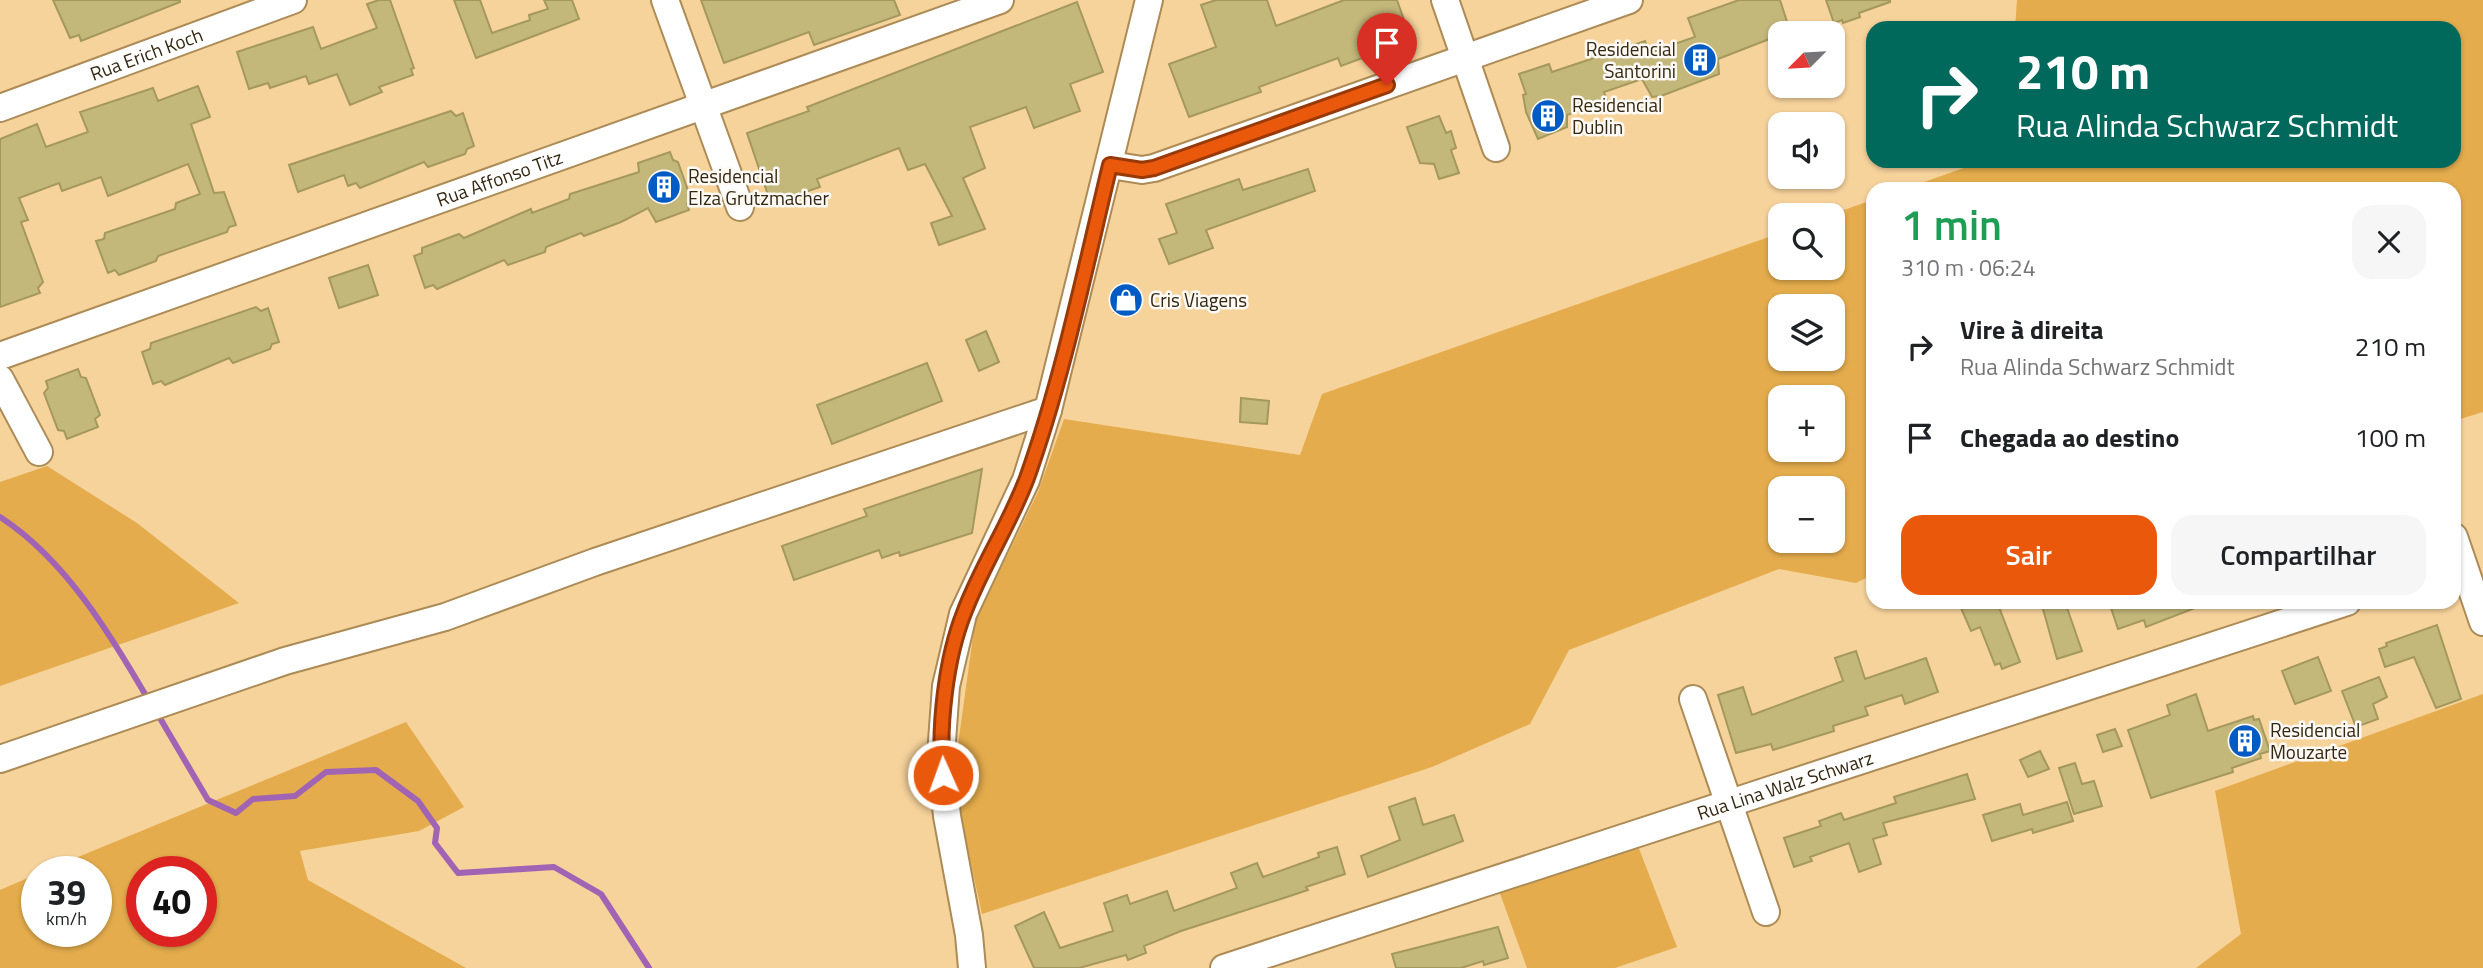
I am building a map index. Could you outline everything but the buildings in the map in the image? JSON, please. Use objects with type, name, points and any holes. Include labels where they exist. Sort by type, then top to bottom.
[{"type":"street","name":"Rua Erich Koch","points":[[0,108],[293,0]]},
{"type":"street","points":[[665,0],[740,207]]},
{"type":"street","name":"Rua Affonso Titz","points":[[0,356],[1000,0]]},
{"type":"street","points":[[972,968],[947,816],[941,755],[946,685],[963,614],[1026,480],[1048,410],[1149,0]]},
{"type":"street","points":[[1445,0],[1496,148]]},
{"type":"street","points":[[1110,165],[1142,170],[1154,168],[1629,0]]},
{"type":"street","points":[[0,379],[39,452]]},
{"type":"street","points":[[0,759],[285,661],[445,617],[595,562],[1048,410]]},
{"type":"street","points":[[2467,563],[2483,622]]},
{"type":"street","name":"Rua Lina Walz Schwarz","points":[[1224,968],[2326,609]]},
{"type":"street","points":[[1693,699],[1766,912]]},
{"type":"shaded area","points":[[2017,0],[2483,0],[2483,412],[2461,419],[2461,182],[1924,182],[1964,168],[2461,168],[2461,21],[2016,21]]},
{"type":"shaded area","points":[[1866,202],[1866,578],[1856,583],[1779,569],[1569,650],[1530,724],[1432,767],[982,914],[962,823],[956,759],[975,622],[1038,492],[1064,419],[1300,455],[1322,394],[1768,237],[1768,280],[1845,280],[1845,210]]},
{"type":"shaded area","points":[[47,466],[137,523],[239,603],[0,686],[0,482]]},
{"type":"shaded area","points":[[2483,694],[2483,968],[2196,968],[2241,934],[2215,791]]},
{"type":"shaded area","points":[[406,722],[464,807],[419,831],[300,851],[308,880],[466,968],[0,968],[0,890],[21,881],[21,947],[112,947],[112,856],[80,856]]},
{"type":"shaded area","points":[[1638,846],[1677,947],[1615,968],[1527,968],[1498,888]]},
{"type":"waterway","points":[[0,517],[24,534],[66,576],[119,650],[149,701]]},
{"type":"waterway","points":[[157,713],[208,800],[236,813],[253,799],[295,796],[326,772],[376,770],[418,801],[437,828],[435,843],[458,873],[554,867],[601,894],[649,968]]},
{"type":"place","name":"Residencial Santorini","points":[[1700,60]]},
{"type":"place","name":"Residencial Dublin","points":[[1548,116]]},
{"type":"place","name":"Residencial Elza Grutzmacher","points":[[664,187]]},
{"type":"place","name":"Cris Viagens","points":[[1126,300]]},
{"type":"place","name":"Residencial Mouzarte","points":[[2245,741]]},
{"type":"route","points":[[943,775],[941,755],[946,685],[963,614],[1026,480],[1048,410],[1110,165],[1142,170],[1154,168],[1387,85]]}]
